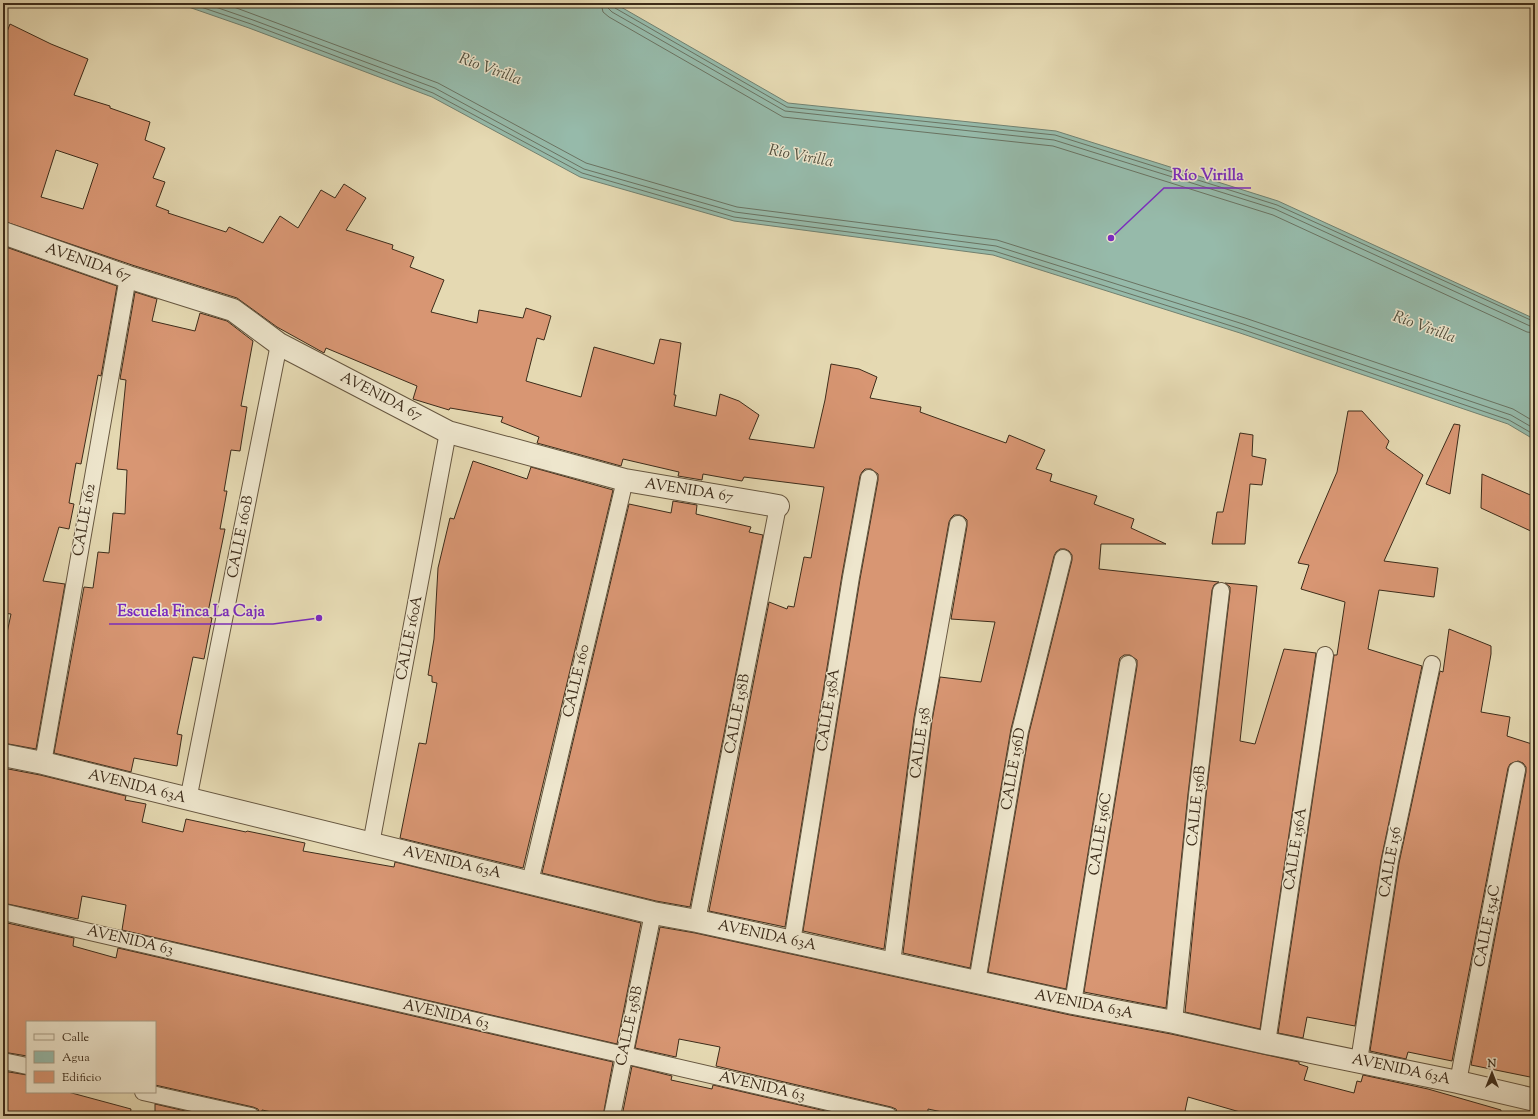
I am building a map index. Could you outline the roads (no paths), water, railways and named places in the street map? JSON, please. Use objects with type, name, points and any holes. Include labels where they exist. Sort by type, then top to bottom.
[{"type":"street","name":"AVENIDA 67","points":[[3,233],[128,277],[233,310],[279,344],[448,432],[625,480],[778,506]]},
{"type":"street","name":"AVENIDA 63A","points":[[3,755],[42,763],[654,913],[697,921],[1073,1003],[1174,1022],[1267,1043],[1458,1082],[1535,1100]]},
{"type":"lane","name":"CALLE 162","points":[[42,763],[128,277]]},
{"type":"lane","name":"CALLE 160B","points":[[188,800],[279,344]]},
{"type":"lane","name":"CALLE 160A","points":[[371,844],[448,432]]},
{"type":"lane","name":"CALLE 158A","points":[[792,942],[850,577],[869,478]]},
{"type":"lane","name":"CALLE 160","points":[[530,882],[625,480]]},
{"type":"lane","name":"CALLE 158B","points":[[697,921],[778,506]]},
{"type":"lane","name":"CALLE 158","points":[[892,963],[923,720],[958,524]]},
{"type":"lane","name":"CALLE 156D","points":[[976,982],[1020,730],[1063,558]]},
{"type":"lane","name":"CALLE 156B","points":[[1174,1022],[1197,794],[1221,591]]},
{"type":"lane","name":"CALLE 156A","points":[[1267,1043],[1325,655]]},
{"type":"lane","name":"CALLE 156C","points":[[1073,1003],[1128,664]]},
{"type":"lane","name":"CALLE 156","points":[[1359,1061],[1390,861],[1432,664]]},
{"type":"lane","name":"CALLE 154C","points":[[1458,1082],[1517,770]]},
{"type":"lane","name":"AVENIDA 63","points":[[3,912],[889,1116]]},
{"type":"lane","name":"CALLE 158B","points":[[612,1116],[654,913]]},
{"type":"lane","points":[[3,1061],[26,1066]]},
{"type":"lane","points":[[147,1093],[250,1116]]},
{"type":"water","name":"Río Virilla","points":[[177,3],[614,3],[788,103],[1056,131],[1278,201],[1535,319],[1535,440],[1508,424],[1240,333],[993,255],[734,221],[580,177],[432,97],[249,28]]},
{"type":"place","name":"Río Virilla","points":[[1111,238]]},
{"type":"place","name":"Escuela Finca La Caja","points":[[319,618]]}]
